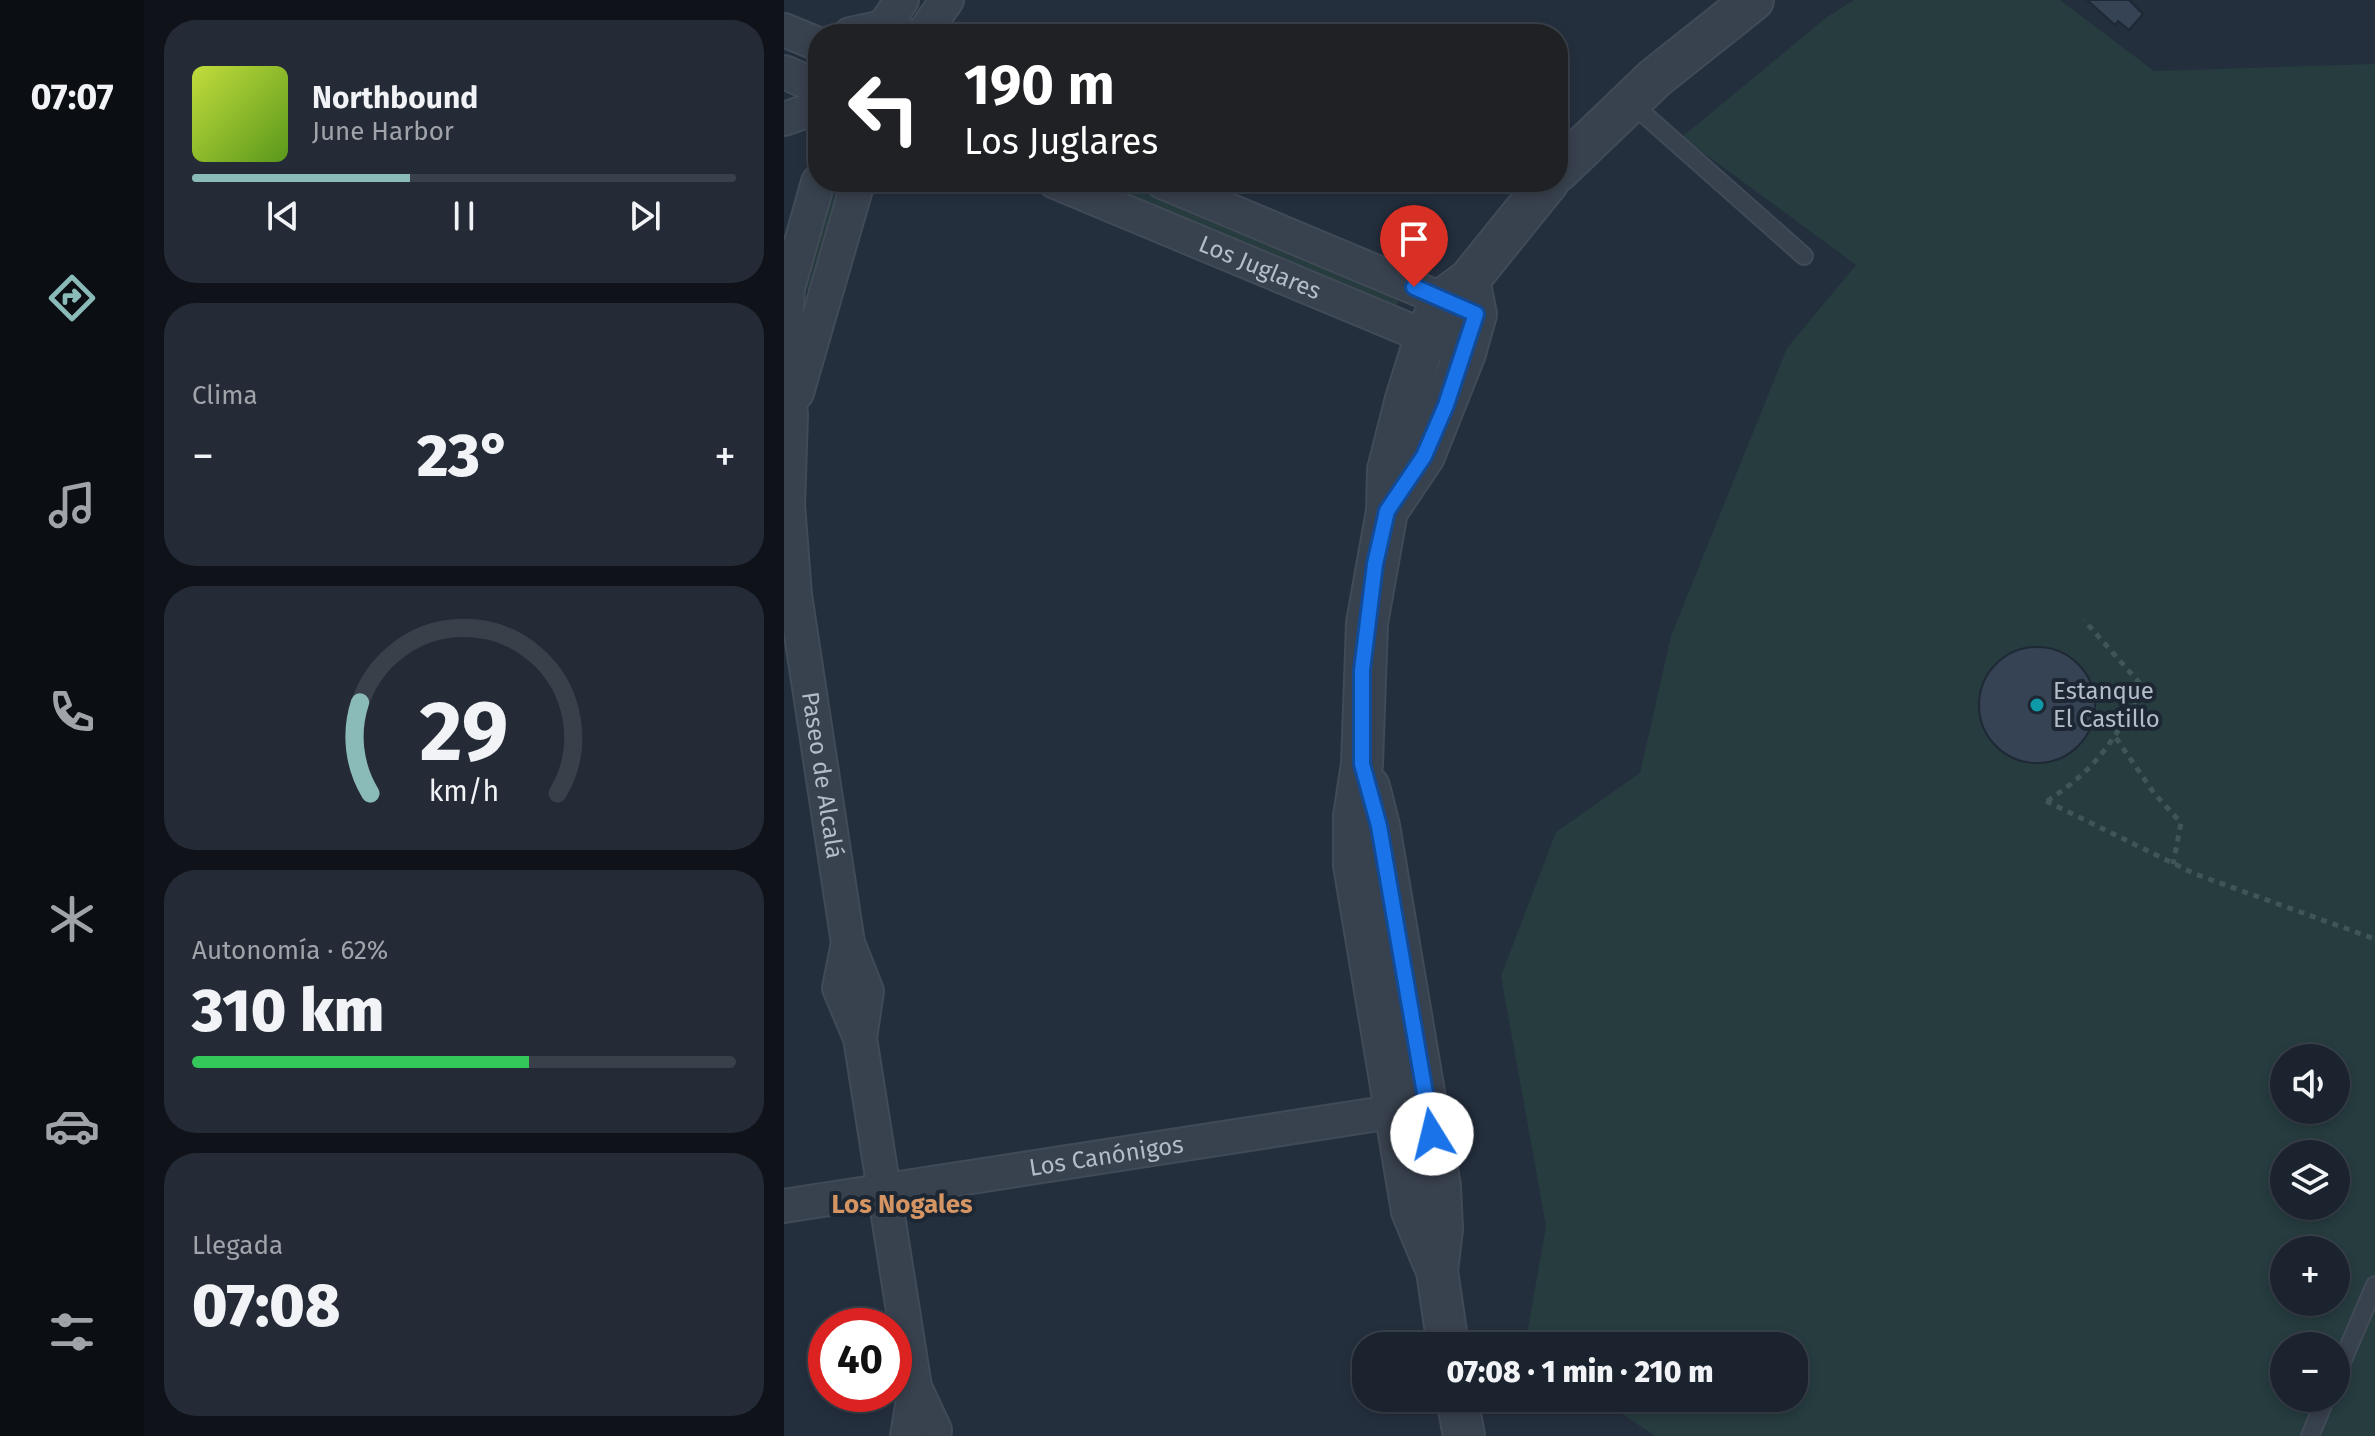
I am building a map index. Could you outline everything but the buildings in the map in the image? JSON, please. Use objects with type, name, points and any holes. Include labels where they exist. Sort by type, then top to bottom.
[{"type":"street","points":[[895,24],[902,0]]},
{"type":"street","points":[[930,24],[947,0]]},
{"type":"street","points":[[1568,161],[1629,101],[1753,0]]},
{"type":"street","points":[[784,30],[808,40]]},
{"type":"street","points":[[784,72],[808,83]]},
{"type":"street","points":[[784,119],[808,111]]},
{"type":"street","name":"Paseo de Alcalá","points":[[815,192],[788,288],[785,342],[791,416],[789,550],[848,943],[839,988],[860,1038],[915,1387],[935,1430],[934,1436]]},
{"type":"street","name":"Paseo de Alcalá","points":[[791,416],[824,290],[855,192]]},
{"type":"street","name":"Los Juglares","points":[[1079,192],[1465,353]]},
{"type":"street","points":[[1168,229],[1172,192]]},
{"type":"street","name":"Los Juglares","points":[[1189,192],[1463,298]]},
{"type":"street","points":[[1446,1332],[1437,1271],[1442,1208],[1411,1109],[1379,826],[1362,764],[1365,639],[1387,511],[1392,449],[1426,335],[1463,298],[1541,192]]},
{"type":"street","points":[[1387,511],[1424,456],[1465,353],[1463,298]]},
{"type":"street","name":"Los Canónigos","points":[[784,1206],[1411,1109]]},
{"type":"street","name":"Paseo de Alcalá","points":[[907,1436],[915,1387]]},
{"type":"street","points":[[1460,1412],[1464,1436]]},
{"type":"lane","points":[[1629,101],[1804,256]]},
{"type":"lane","points":[[2350,1343],[2375,1285]]},
{"type":"lane","points":[[2310,1436],[2320,1412]]},
{"type":"path","points":[[2084,620],[2143,687],[2116,738],[2080,780],[2046,801],[2173,864],[2375,939]]},
{"type":"path","points":[[2116,738],[2154,793],[2181,823],[2173,864]]},
{"type":"green space","points":[[1854,0],[2060,0],[2154,71],[2375,64],[2375,1436],[1655,1436],[1620,1412],[1808,1412],[1808,1332],[1527,1332],[1546,1226],[1501,976],[1556,832],[1640,773],[1671,636],[1787,348],[1856,265],[1682,137],[1827,17]]},
{"type":"green space","points":[[829,192],[840,192],[812,287],[807,290],[801,284]]},
{"type":"green space","points":[[1110,192],[1142,192],[1399,299],[1396,308]]},
{"type":"place","name":"Estanque El Castillo","points":[[2037,705]]},
{"type":"district","name":"Los Nogales","points":[[902,1204]]},
{"type":"route","points":[[1414,287],[1476,314],[1446,405],[1424,456],[1415,475],[1387,511],[1375,564],[1367,623],[1362,670],[1361,741],[1362,764],[1379,826],[1432,1134]]}]
